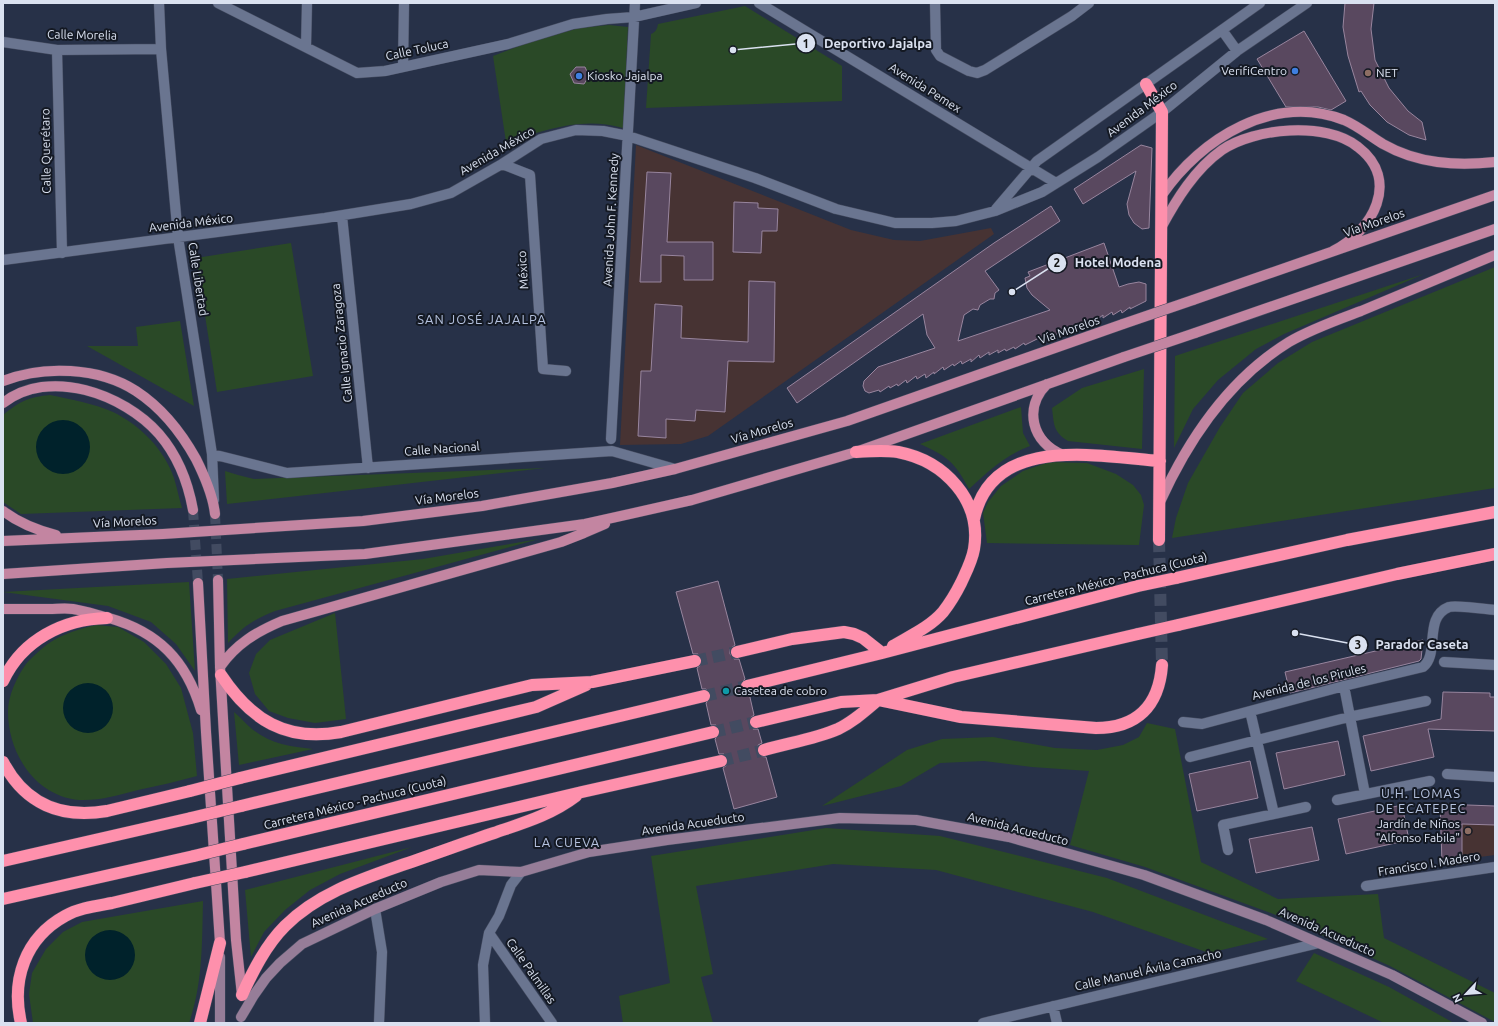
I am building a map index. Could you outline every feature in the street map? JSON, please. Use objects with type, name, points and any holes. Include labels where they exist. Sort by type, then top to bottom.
[{"type":"highway","points":[[1146,84],[1162,112],[1159,540]]},
{"type":"highway","points":[[737,652],[792,639],[844,632],[863,638],[882,653],[931,623],[943,612],[955,594],[970,563],[974,550],[975,537],[973,520],[968,502],[962,492],[944,473],[917,458],[899,453],[870,450],[856,452]]},
{"type":"highway","points":[[973,520],[979,500],[993,481],[1006,470],[1028,460],[1063,455],[1160,461]]},
{"type":"highway","name":"Carretera México - Pachuca (Cuota)","points":[[747,686],[882,653],[1138,586],[1347,540],[1495,512]]},
{"type":"highway","points":[[756,722],[841,702],[878,700],[953,676],[1397,574],[1495,554]]},
{"type":"highway","points":[[3,681],[23,652],[44,634],[70,623],[82,620],[107,618]]},
{"type":"highway","points":[[221,671],[228,686],[245,705],[270,725],[290,732],[314,736],[341,732],[532,685],[592,682],[695,662]]},
{"type":"highway","points":[[878,700],[961,717],[1109,728],[1129,722],[1138,717],[1146,708],[1158,687],[1162,665]]},
{"type":"highway","points":[[3,762],[15,782],[25,792],[44,804],[66,812],[93,813],[107,811],[536,707],[592,682]]},
{"type":"highway","name":"Carretera México - Pachuca (Cuota)","points":[[3,861],[191,818],[704,696]]},
{"type":"highway","points":[[764,750],[838,729],[857,717],[878,700]]},
{"type":"highway","name":"Carretera México - Pachuca (Cuota)","points":[[3,899],[194,856],[713,732]]},
{"type":"highway","points":[[21,1023],[17,997],[18,983],[26,956],[43,932],[54,923],[79,910],[582,792],[721,761]]},
{"type":"highway","points":[[242,995],[252,973],[270,944],[284,926],[320,899],[334,891],[362,879],[538,818],[567,803],[582,792]]},
{"type":"highway","points":[[200,1023],[220,943]]},
{"type":"main road","points":[[1162,195],[1182,169],[1210,144],[1242,126],[1270,116],[1284,113],[1297,112],[1317,114],[1346,121],[1391,148],[1426,161],[1457,165],[1495,162]]},
{"type":"main road","points":[[1160,228],[1186,188],[1208,162],[1222,150],[1243,140],[1273,132],[1289,130],[1316,132],[1338,137],[1358,146],[1372,163],[1378,181],[1378,200],[1374,212],[1367,224],[1352,240],[1333,251]]},
{"type":"main road","name":"Vía Morelos","points":[[3,541],[363,521],[489,505],[612,484],[675,469],[847,421],[1495,195]]},
{"type":"main road","points":[[3,574],[167,563],[365,554],[577,525],[692,500],[856,452],[1049,383],[1495,229]]},
{"type":"main road","points":[[1160,502],[1185,451],[1201,428],[1235,388],[1252,371],[1279,349],[1313,330],[1495,255]]},
{"type":"main road","points":[[3,381],[26,374],[49,371],[71,371],[104,377],[134,390],[148,400],[170,421],[190,449],[205,480],[215,512]]},
{"type":"main road","points":[[1049,383],[1040,392],[1034,404],[1035,429],[1043,442],[1055,452],[1063,455]]},
{"type":"main road","points":[[3,403],[18,393],[29,389],[50,386],[83,390],[98,394],[124,406],[148,422],[169,446],[184,476],[194,510]]},
{"type":"main road","points":[[3,511],[31,527],[59,536],[74,538]]},
{"type":"main road","points":[[221,671],[232,652],[242,642],[282,621],[561,542],[584,534],[619,516]]},
{"type":"main road","points":[[218,580],[221,671],[236,940],[242,995]]},
{"type":"main road","points":[[198,583],[220,943]]},
{"type":"main road","points":[[3,609],[72,609],[123,622],[137,628],[157,641],[174,656],[190,682],[197,698],[206,732]]},
{"type":"street","name":"Calle Libertad","points":[[159,3],[161,49],[178,238],[212,454],[215,512]]},
{"type":"street","name":"Calle Toluca","points":[[218,3],[357,73],[385,71],[511,43],[573,24],[634,17],[696,3]]},
{"type":"street","points":[[306,47],[307,3]]},
{"type":"street","points":[[403,67],[404,3]]},
{"type":"street","name":"Avenida John F. Kennedy","points":[[612,439],[635,3]]},
{"type":"street","name":"Avenida Pemex","points":[[759,3],[1030,169],[1056,183]]},
{"type":"street","points":[[935,3],[936,50],[940,56],[977,73],[985,70],[1072,16],[1089,3]]},
{"type":"street","name":"Avenida México","points":[[995,211],[1037,161],[1260,3]]},
{"type":"street","name":"Avenida México","points":[[3,260],[342,216],[411,204],[451,193],[502,164],[541,139],[576,130],[603,131],[628,136],[755,178],[836,209],[895,223],[932,223],[956,221],[995,211],[1042,192],[1098,157],[1162,112],[1237,51],[1307,3]]},
{"type":"street","points":[[1222,30],[1237,51]]},
{"type":"street","name":"Calle Morelia","points":[[3,42],[57,50],[161,49]]},
{"type":"street","name":"Calle Querétaro","points":[[57,50],[62,253]]},
{"type":"street","name":"México","points":[[502,164],[530,175],[543,369],[566,371]]},
{"type":"street","name":"Calle Ignacio Zaragoza","points":[[342,216],[368,468]]},
{"type":"street","name":"Calle Nacional","points":[[212,454],[287,473],[612,451],[675,469]]},
{"type":"street","name":"Avenida de los Pirules","points":[[1183,722],[1202,724],[1344,686],[1419,668],[1426,665],[1436,620],[1440,612],[1450,607],[1495,610]]},
{"type":"street","points":[[1444,662],[1495,665]]},
{"type":"street","points":[[1344,686],[1365,794]]},
{"type":"street","points":[[1190,757],[1349,717],[1426,701]]},
{"type":"street","points":[[1250,711],[1258,739],[1274,814]]},
{"type":"street","points":[[1447,774],[1495,777]]},
{"type":"street","points":[[1337,800],[1430,781]]},
{"type":"street","points":[[1228,850],[1223,825],[1306,807]]},
{"type":"street","name":"Avenida Acueducto","points":[[241,1020],[254,995],[266,978],[291,953],[318,936],[374,909],[441,882],[479,870],[521,872],[589,852],[667,840],[840,818],[916,820],[1009,838],[1144,875],[1266,920],[1319,943],[1392,975],[1482,1023]]},
{"type":"street","name":"Francisco I. Madero","points":[[1366,886],[1495,867]]},
{"type":"street","points":[[485,1023],[483,965],[489,933],[499,916],[511,885],[521,872]]},
{"type":"street","points":[[374,909],[382,952],[379,1023]]},
{"type":"street","name":"Calle Palmillas","points":[[489,933],[552,1023]]},
{"type":"street","points":[[220,943],[220,1023]]},
{"type":"street","name":"Calle Manuel Ávila Camacho","points":[[983,1023],[1319,943]]},
{"type":"street","points":[[241,1020],[242,995]]},
{"type":"street","points":[[1053,1006],[1057,1023]]},
{"type":"shaded area","points":[[636,145],[851,230],[894,240],[920,241],[991,228],[994,234],[708,436],[681,444],[620,445]]},
{"type":"shaded area","name":"Jardín de Niños \"Alfonso Fabila\"","points":[[1440,804],[1495,806],[1495,855],[1442,862]]},
{"type":"green space","points":[[745,6],[842,66],[842,101],[646,108],[651,34],[656,30],[658,24]]},
{"type":"green space","points":[[609,25],[628,27],[623,128],[593,123],[578,124],[550,129],[506,142],[493,56],[527,43],[579,28]]},
{"type":"green space","points":[[291,243],[313,376],[217,392],[196,258]]},
{"type":"green space","points":[[1495,267],[1495,488],[1172,538],[1176,518],[1188,483],[1220,427],[1243,393],[1278,363],[1312,342]]},
{"type":"green space","points":[[1424,274],[1284,334],[1256,349],[1218,380],[1193,409],[1174,448],[1175,356]]},
{"type":"green space","points":[[180,321],[194,406],[87,346],[138,346],[136,327]]},
{"type":"green space","points":[[1144,369],[1142,449],[1068,441],[1059,434],[1055,427],[1052,408],[1082,388]]},
{"type":"green space","points":[[50,395],[106,409],[123,417],[142,431],[164,457],[170,467],[182,508],[21,514],[3,502],[3,415],[25,400]]},
{"type":"green space","points":[[1021,407],[1023,433],[1030,446],[1012,454],[969,489],[959,472],[949,461],[920,444]]},
{"type":"green space","points":[[1049,462],[1087,463],[1116,474],[1133,485],[1141,495],[1144,505],[1139,545],[987,543],[983,513],[988,502],[1001,486],[1023,471]]},
{"type":"green space","points":[[545,468],[227,504],[225,471],[254,479]]},
{"type":"green space","points":[[539,539],[275,611],[249,624],[228,643],[227,579],[423,559]]},
{"type":"green space","points":[[189,582],[195,671],[176,644],[151,622],[108,606],[3,592]]},
{"type":"green space","points":[[335,613],[346,719],[315,723],[288,718],[269,711],[255,694],[249,673],[256,654],[270,640]]},
{"type":"green space","points":[[96,625],[118,627],[144,642],[166,664],[181,688],[193,733],[197,776],[109,797],[94,800],[79,800],[63,797],[49,790],[37,781],[27,770],[19,757],[9,727],[8,706],[16,680],[27,663],[50,642],[72,632]]},
{"type":"green space","points":[[234,712],[252,729],[266,738],[288,746],[313,749],[239,765]]},
{"type":"green space","points":[[1147,723],[1175,729],[1201,862],[1278,899],[1378,894],[1384,938],[1495,993],[1495,1022],[1390,966],[1284,918],[1145,867],[1070,845],[1089,771],[1032,767],[984,761],[940,763],[901,786],[822,806],[907,750],[942,739],[993,737],[1055,748],[1097,750],[1123,745],[1139,737]]},
{"type":"green space","points":[[826,828],[940,836],[1107,878],[1268,939],[1209,953],[1093,912],[936,870],[833,864],[696,886],[713,974],[701,977],[713,1023],[623,1023],[619,996],[670,983],[651,856]]},
{"type":"green space","points":[[412,847],[340,874],[310,890],[285,910],[264,932],[251,957],[245,890]]},
{"type":"green space","points":[[203,901],[201,962],[197,993],[189,1023],[33,1023],[29,994],[32,973],[46,949],[63,932],[82,922]]},
{"type":"green space","points":[[1314,953],[1389,987],[1454,1023],[1384,1023],[1296,981]]},
{"type":"water","points":[[58,420],[68,420],[78,424],[86,432],[90,442],[90,452],[86,462],[78,470],[68,474],[58,474],[48,470],[40,462],[36,452],[36,442],[40,432],[48,424]]},
{"type":"water","points":[[88,683],[98,685],[106,690],[111,698],[113,708],[111,718],[106,726],[98,731],[88,733],[78,731],[70,726],[65,718],[63,708],[65,698],[70,690],[78,685]]},
{"type":"water","points":[[110,930],[120,932],[128,937],[133,945],[135,955],[133,965],[128,973],[120,978],[110,980],[100,978],[92,973],[87,965],[85,955],[87,945],[92,937],[100,932]]},
{"type":"building","points":[[1345,3],[1374,3],[1371,29],[1375,60],[1389,88],[1408,111],[1422,122],[1426,140],[1409,135],[1387,122],[1370,105],[1361,91],[1359,92],[1348,56],[1343,27]]},
{"type":"building","points":[[1304,31],[1346,101],[1331,110],[1318,107],[1286,107],[1257,59]]},
{"type":"building","points":[[576,67],[585,67],[589,76],[584,84],[574,83],[570,74]]},
{"type":"building","points":[[1141,145],[1152,148],[1149,228],[1142,229],[1134,223],[1129,215],[1127,204],[1136,171],[1083,204],[1074,189]]},
{"type":"building","points":[[647,172],[671,173],[667,242],[713,242],[713,280],[684,280],[684,256],[661,255],[661,282],[640,282]]},
{"type":"building","points":[[734,202],[758,203],[758,208],[778,209],[777,231],[762,231],[761,253],[733,252]]},
{"type":"building","points":[[1051,206],[1060,221],[985,271],[999,290],[995,293],[994,299],[990,299],[980,305],[978,310],[973,309],[964,315],[958,341],[1050,310],[1032,295],[1027,288],[1025,278],[1030,276],[1028,272],[1104,243],[1119,287],[1139,282],[1146,284],[1146,301],[1130,309],[1130,307],[1122,313],[1121,310],[1113,315],[1112,312],[1103,318],[1103,315],[1095,321],[1094,318],[1086,324],[1086,321],[1075,327],[1075,324],[1066,331],[1065,328],[1055,335],[1054,332],[1045,337],[1045,335],[1025,345],[1024,343],[1015,349],[1014,347],[1006,351],[1005,349],[998,353],[998,350],[989,355],[989,352],[980,358],[979,355],[971,362],[971,359],[962,364],[961,361],[944,370],[943,367],[926,378],[925,374],[917,379],[916,376],[907,383],[906,380],[898,386],[897,384],[890,388],[889,386],[880,392],[879,390],[869,393],[865,391],[863,386],[864,381],[878,367],[935,348],[927,335],[923,314],[797,403],[787,388],[994,243]]},
{"type":"building","points":[[749,281],[775,282],[774,362],[728,361],[725,412],[696,410],[695,421],[666,419],[666,438],[638,436],[641,371],[651,371],[655,304],[682,306],[681,338],[748,342]]},
{"type":"building","name":"Casetea de cobro","points":[[718,581],[735,645],[730,649],[730,654],[734,659],[739,659],[745,679],[740,684],[740,688],[745,693],[749,693],[754,715],[749,719],[749,724],[753,729],[758,729],[762,743],[758,745],[757,752],[759,756],[766,757],[777,797],[734,809],[723,768],[728,764],[728,759],[724,754],[719,754],[715,739],[720,734],[720,730],[716,725],[711,725],[706,703],[711,698],[711,694],[706,689],[702,689],[697,668],[702,664],[702,659],[698,654],[693,654],[676,592]]},
{"type":"building","points":[[1423,640],[1421,659],[1419,661],[1290,693],[1285,672]]},
{"type":"building","points":[[1443,692],[1490,693],[1490,697],[1495,697],[1495,731],[1428,729],[1434,757],[1371,771],[1363,736],[1441,719]]},
{"type":"building","points":[[1338,741],[1345,775],[1284,789],[1276,753]]},
{"type":"building","points":[[1250,761],[1258,798],[1197,811],[1189,774]]},
{"type":"building","name":"Jardín de Niños \"Alfonso Fabila\"","points":[[1440,804],[1495,806],[1495,825],[1462,824],[1462,859],[1442,862]]},
{"type":"building","points":[[1402,805],[1409,840],[1346,854],[1338,819]]},
{"type":"building","points":[[1312,827],[1319,860],[1256,873],[1249,839]]},
{"type":"tunnel","points":[[193,510],[198,583]]},
{"type":"tunnel","points":[[215,514],[218,580]]},
{"type":"tunnel","points":[[1159,540],[1162,665]]},
{"type":"tunnel","points":[[695,661],[737,652]]},
{"type":"tunnel","points":[[704,696],[747,686]]},
{"type":"tunnel","points":[[713,732],[756,722]]},
{"type":"tunnel","points":[[721,761],[764,750]]},
{"type":"place","name":"Deportivo Jajalpa","points":[[733,50]]},
{"type":"place","name":"VerifiCentro","points":[[1295,71]]},
{"type":"place","name":"NET","points":[[1368,73]]},
{"type":"place","name":"Kiosko Jajalpa","points":[[579,76]]},
{"type":"place","name":"Hotel Modena","points":[[1012,292]]},
{"type":"place","name":"Parador Caseta","points":[[1295,633]]},
{"type":"place","name":"Casetea de cobro","points":[[726,691]]},
{"type":"place","name":"Jardín de Niños \"Alfonso Fabila\"","points":[[1468,831]]},
{"type":"district","name":"SAN JOSÉ JAJALPA","points":[[482,319]]},
{"type":"district","name":"U.H. LOMAS DE ECATEPEC","points":[[1421,800]]},
{"type":"district","name":"LA CUEVA","points":[[567,842]]}]
